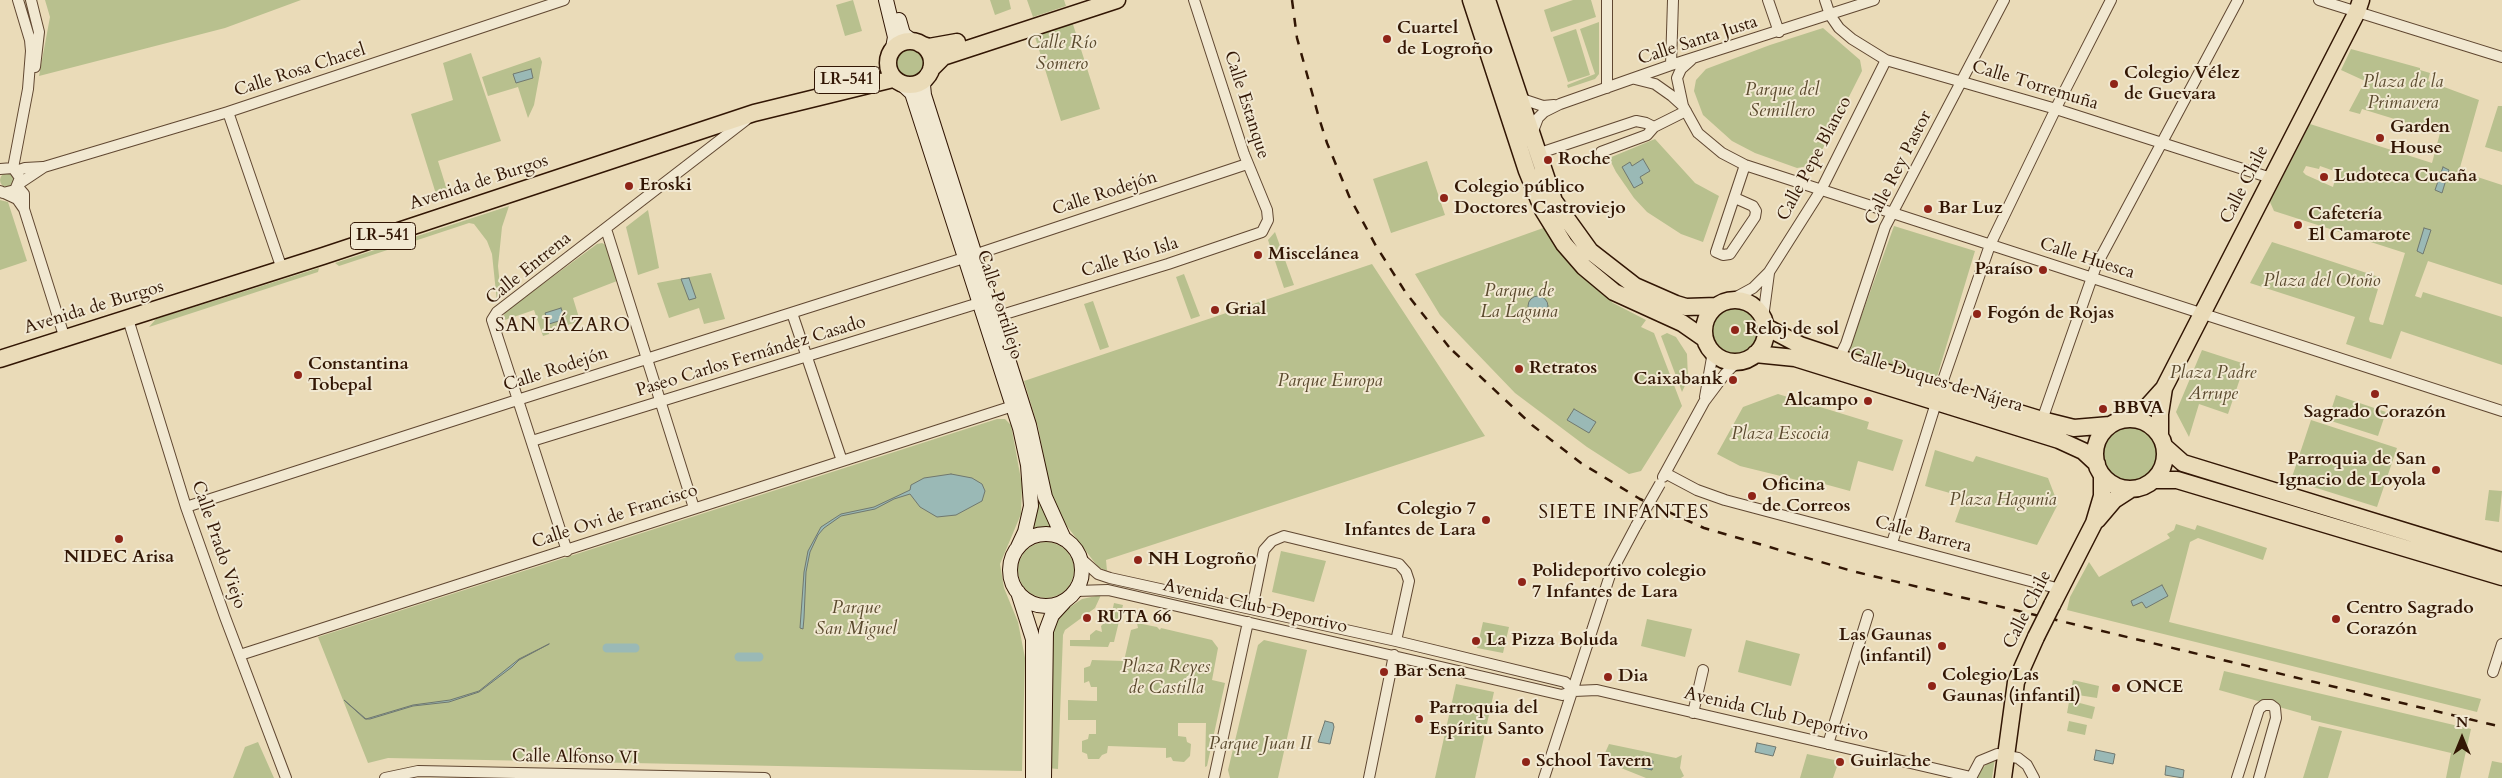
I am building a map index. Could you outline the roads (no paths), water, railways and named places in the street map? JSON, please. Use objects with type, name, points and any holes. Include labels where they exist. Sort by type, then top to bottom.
[{"type":"main road","points":[[886,0],[895,37],[892,51]]},
{"type":"main road","points":[[894,0],[903,34],[930,54],[929,72]]},
{"type":"main road","name":"LR-541","points":[[1085,0],[954,43],[929,47],[916,42],[905,42],[892,51],[888,68],[897,81],[916,84],[942,57],[1117,0]]},
{"type":"main road","points":[[1470,0],[1527,171],[1543,210],[1564,244],[1584,267],[1614,292],[1682,323],[1724,359],[1738,361],[1755,354],[1764,342],[1764,323],[1750,304],[1724,303],[1686,307],[1676,304],[1635,286],[1590,251],[1554,202],[1487,0]]},
{"type":"main road","name":"Calle Chile","points":[[2128,419],[2146,408],[2164,388],[2359,6]]},
{"type":"main road","name":"Avenida de Burgos","points":[[800,100],[834,84],[877,70],[892,51]]},
{"type":"main road","name":"Calle Portillejo","points":[[929,72],[923,85],[924,95],[969,257],[979,303],[1007,408],[1028,465],[1031,506],[1025,532],[1018,548]]},
{"type":"main road","name":"Avenida de Burgos","points":[[0,359],[282,269],[754,113],[800,100],[897,81]]},
{"type":"main road","name":"Calle Portillejo","points":[[897,81],[912,92],[969,257],[995,317],[1029,425],[1045,497],[1064,539]]},
{"type":"main road","points":[[1709,345],[1704,331],[1708,317],[1724,303]]},
{"type":"main road","name":"Calle Duques de Nájera","points":[[1764,323],[1800,345],[2070,444],[2083,450],[2099,470]]},
{"type":"main road","name":"Calle Duques de Nájera","points":[[1755,354],[1795,358],[1938,396],[2074,428],[2110,425]]},
{"type":"main road","name":"Calle Chile","points":[[2163,441],[2160,414],[2164,388]]},
{"type":"main road","points":[[2163,441],[2165,462],[2154,480],[2143,487],[2131,489],[2116,486],[2099,470],[2095,455],[2097,442],[2110,425],[2128,419],[2145,422],[2184,462],[2502,561]]},
{"type":"main road","name":"Calle Chile","points":[[2002,778],[2016,682],[2036,637],[2094,523],[2102,496],[2099,470]]},
{"type":"main road","points":[[2154,480],[2177,480],[2502,577]]},
{"type":"main road","name":"Calle Chile","points":[[2094,523],[2114,500],[2131,489]]},
{"type":"main road","points":[[1033,778],[1033,639],[1027,616],[1010,570],[1013,556],[1018,548],[1038,535],[1052,535],[1064,539],[1077,551],[1080,558],[1081,576],[1071,595],[1052,615],[1046,631],[1044,778]]},
{"type":"main road","points":[[1017,589],[1026,599],[1041,605],[1054,604],[1071,595]]},
{"type":"street","points":[[18,0],[30,40],[28,89],[17,144],[8,169],[24,194],[24,209]]},
{"type":"street","points":[[28,89],[34,74],[39,44],[38,23],[31,0]]},
{"type":"street","name":"Calle Rosa Chacel","points":[[8,169],[44,167],[228,112],[564,0]]},
{"type":"street","name":"Calle Estanque","points":[[1194,0],[1247,164],[1267,210],[1268,220]]},
{"type":"street","points":[[1607,0],[1607,88]]},
{"type":"street","points":[[1671,65],[1673,0]]},
{"type":"street","points":[[1768,0],[1780,32]]},
{"type":"street","points":[[1825,0],[1830,15]]},
{"type":"street","name":"Calle Santa Justa","points":[[1531,137],[1533,127],[1538,118],[1544,112],[1560,104],[1671,65],[1780,32],[1874,0]]},
{"type":"street","name":"Calle Rey Pastor","points":[[1839,358],[1846,344],[1885,227],[2004,0]]},
{"type":"street","points":[[1892,543],[1938,396],[1990,245],[2111,0]]},
{"type":"street","points":[[2042,420],[2091,278],[2238,0]]},
{"type":"street","points":[[2318,0],[2359,6],[2502,57]]},
{"type":"street","name":"Calle Torremuña","points":[[1830,15],[1839,28],[1852,39],[1886,60],[2056,109],[2271,178]]},
{"type":"street","name":"Calle Huesca","points":[[1693,58],[1681,69],[1677,78],[1684,109],[1698,133],[1722,153],[1745,165],[2502,411]]},
{"type":"street","name":"Calle Pepe Blanco","points":[[1724,303],[1753,288],[1769,272],[1821,190],[1886,60]]},
{"type":"street","name":"Calle Huesca","points":[[1635,79],[1655,84],[1684,109]]},
{"type":"street","name":"Calle Santa Justa","points":[[1519,98],[1543,106],[1560,104]]},
{"type":"street","points":[[1601,152],[1647,135],[1654,127],[1684,109]]},
{"type":"street","points":[[228,112],[282,269]]},
{"type":"street","name":"Calle Entrena","points":[[566,551],[492,320],[497,312],[754,113]]},
{"type":"street","points":[[1537,154],[1636,121],[1654,127]]},
{"type":"street","name":"Calle Rodejón","points":[[186,507],[969,257],[1247,164]]},
{"type":"street","points":[[1735,198],[1753,206],[1756,211],[1755,217],[1730,254],[1723,255],[1716,252],[1745,165]]},
{"type":"street","name":"Calle Rosa Chacel","points":[[1,192],[11,192],[44,167]]},
{"type":"street","points":[[1,192],[17,199],[24,209],[65,338]]},
{"type":"street","name":"Calle Río Isla","points":[[995,317],[1168,264],[1262,232],[1268,220]]},
{"type":"street","points":[[606,229],[694,508]]},
{"type":"street","name":"Calle Pepe Blanco","points":[[1764,323],[1769,272]]},
{"type":"street","name":"Paseo Carlos Fernández Casado","points":[[532,441],[979,303]]},
{"type":"street","points":[[792,313],[842,461]]},
{"type":"street","name":"Calle Prado Viejo","points":[[128,319],[186,507],[286,778]]},
{"type":"street","points":[[1704,402],[1709,345]]},
{"type":"street","points":[[1544,778],[1610,576],[1704,402],[1725,374],[1738,361]]},
{"type":"street","name":"Calle Ovi de Francisco","points":[[240,656],[1007,408]]},
{"type":"street","name":"Calle Barrera","points":[[1665,473],[1697,490],[1725,500],[2060,589]]},
{"type":"street","points":[[1252,609],[1264,550],[1272,541],[1284,536],[1399,564],[1406,572],[1409,581],[1396,641],[1368,650]]},
{"type":"street","name":"Avenida Club Deportivo","points":[[1080,558],[1098,574],[1110,578],[1396,641],[1565,682],[1574,691]]},
{"type":"street","name":"Avenida Club Deportivo","points":[[1071,595],[1108,590],[1562,695],[1574,691],[1597,690],[1971,777],[1980,761],[1997,754],[2006,755]]},
{"type":"street","points":[[1828,744],[1868,615]]},
{"type":"street","points":[[1214,778],[1248,622]]},
{"type":"street","points":[[2493,672],[2502,644]]},
{"type":"street","points":[[1369,778],[1394,655]]},
{"type":"street","points":[[1693,713],[1704,670]]},
{"type":"street","points":[[2237,778],[2257,713],[2262,706],[2271,705],[2275,708],[2276,718],[2259,778]]},
{"type":"street","points":[[2006,755],[2018,758],[2027,765],[2034,778]]},
{"type":"street","name":"Calle Alfonso VI","points":[[386,778],[418,771],[765,778]]},
{"type":"water","points":[[531,69],[533,78],[516,83],[513,74]]},
{"type":"water","points":[[1643,159],[1650,171],[1640,177],[1643,183],[1634,188],[1622,167],[1630,162],[1632,166]]},
{"type":"water","points":[[2443,167],[2449,170],[2442,193],[2435,190]]},
{"type":"water","points":[[2424,228],[2431,230],[2423,254],[2417,251]]},
{"type":"water","points":[[689,278],[696,298],[689,300],[681,279]]},
{"type":"water","points":[[1538,296],[1545,299],[1548,306],[1545,313],[1538,316],[1531,313],[1528,306],[1531,299]]},
{"type":"water","points":[[561,308],[565,319],[549,324],[545,313]]},
{"type":"water","points":[[1574,409],[1596,422],[1589,433],[1567,420]]},
{"type":"water","points":[[951,474],[972,478],[982,484],[985,491],[982,501],[956,515],[937,517],[920,507],[910,494],[894,499],[875,509],[841,516],[824,528],[818,535],[810,552],[806,572],[803,629],[800,628],[804,572],[808,551],[821,527],[841,514],[874,507],[910,490],[911,485],[924,478]]},
{"type":"water","points":[[2162,585],[2168,596],[2146,608],[2142,602],[2133,606],[2131,601]]},
{"type":"water","points":[[549,644],[519,660],[479,692],[449,702],[413,706],[366,719],[413,705],[450,700],[479,691],[519,659]]},
{"type":"water","points":[[1325,721],[1333,723],[1334,727],[1330,744],[1318,742]]},
{"type":"water","points":[[1757,743],[1776,747],[1773,756],[1755,752]]},
{"type":"water","points":[[2096,750],[2115,754],[2113,764],[2094,760]]},
{"type":"water","points":[[1636,758],[1653,761],[1652,770],[1634,766]]},
{"type":"water","points":[[2166,766],[2184,770],[2183,778],[2165,775]]},
{"type":"waterway","points":[[607,648],[635,648]]},
{"type":"waterway","points":[[739,657],[759,657]]},
{"type":"railway","points":[[1292,0],[1297,38],[1319,118],[1327,143],[1349,196],[1376,246],[1406,293],[1449,347]]},
{"type":"railway","points":[[1453,351],[1532,425],[1581,463],[1640,499],[1704,528],[1852,571],[2502,727]]},
{"type":"place","name":"Cuartel de Logroño","points":[[1387,39]]},
{"type":"place","name":"Colegio Vélez de Guevara","points":[[2114,84]]},
{"type":"place","name":"Garden House","points":[[2380,138]]},
{"type":"place","name":"Roche","points":[[1548,160]]},
{"type":"place","name":"Ludoteca Cucaña","points":[[2324,177]]},
{"type":"place","name":"Eroski","points":[[629,186]]},
{"type":"place","name":"Colegio público Doctores Castroviejo","points":[[1444,198]]},
{"type":"place","name":"Bar Luz","points":[[1928,209]]},
{"type":"place","name":"Cafetería El Camarote","points":[[2298,225]]},
{"type":"place","name":"Miscelánea","points":[[1258,255]]},
{"type":"place","name":"Paraíso","points":[[2043,270]]},
{"type":"place","name":"Grial","points":[[1215,310]]},
{"type":"place","name":"Fogón de Rojas","points":[[1977,314]]},
{"type":"place","name":"Reloj de sol","points":[[1735,330]]},
{"type":"place","name":"Retratos","points":[[1519,369]]},
{"type":"place","name":"Constantina Tobepal","points":[[298,375]]},
{"type":"place","name":"Caixabank","points":[[1733,380]]},
{"type":"place","name":"Sagrado Corazón","points":[[2375,394]]},
{"type":"place","name":"Alcampo","points":[[1868,401]]},
{"type":"place","name":"BBVA","points":[[2103,409]]},
{"type":"place","name":"Parroquia de San Ignacio de Loyola","points":[[2436,470]]},
{"type":"place","name":"Oficina de Correos","points":[[1752,496]]},
{"type":"place","name":"Colegio 7 Infantes de Lara","points":[[1486,520]]},
{"type":"place","name":"NIDEC Arisa","points":[[119,539]]},
{"type":"place","name":"NH Logroño","points":[[1138,560]]},
{"type":"place","name":"Polideportivo colegio 7 Infantes de Lara","points":[[1522,582]]},
{"type":"place","name":"RUTA 66","points":[[1087,618]]},
{"type":"place","name":"Centro Sagrado Corazón","points":[[2336,619]]},
{"type":"place","name":"La Pizza Boluda","points":[[1476,641]]},
{"type":"place","name":"Las Gaunas (infantil)","points":[[1942,646]]},
{"type":"place","name":"Bar Sena","points":[[1384,672]]},
{"type":"place","name":"Dia","points":[[1608,677]]},
{"type":"place","name":"Colegio Las Gaunas (infantil)","points":[[1932,686]]},
{"type":"place","name":"ONCE","points":[[2116,688]]},
{"type":"place","name":"Parroquia del Espíritu Santo","points":[[1419,719]]},
{"type":"place","name":"School Tavern","points":[[1526,762]]},
{"type":"place","name":"Guirlache","points":[[1840,762]]},
{"type":"district","name":"SAN LÁZARO","points":[[563,327]]},
{"type":"district","name":"SIETE INFANTES","points":[[1624,514]]},
{"type":"park label","name":"Calle Río Somero","points":[[1062,54]]},
{"type":"park label","name":"Plaza de la Primavera","points":[[2403,94]]},
{"type":"park label","name":"Parque del Semillero","points":[[1782,101]]},
{"type":"park label","name":"Plaza del Otoño","points":[[2322,282]]},
{"type":"park label","name":"Parque de La Laguna","points":[[1519,302]]},
{"type":"park label","name":"Parque Europa","points":[[1330,382]]},
{"type":"park label","name":"Plaza Padre Arrupe","points":[[2213,384]]},
{"type":"park label","name":"Plaza Escocia","points":[[1780,435]]},
{"type":"park label","name":"Plaza Hagunia","points":[[2003,501]]},
{"type":"park label","name":"Parque San Miguel","points":[[856,619]]},
{"type":"park label","name":"Plaza Reyes de Castilla","points":[[1166,678]]},
{"type":"park label","name":"Parque Juan II","points":[[1260,745]]}]
